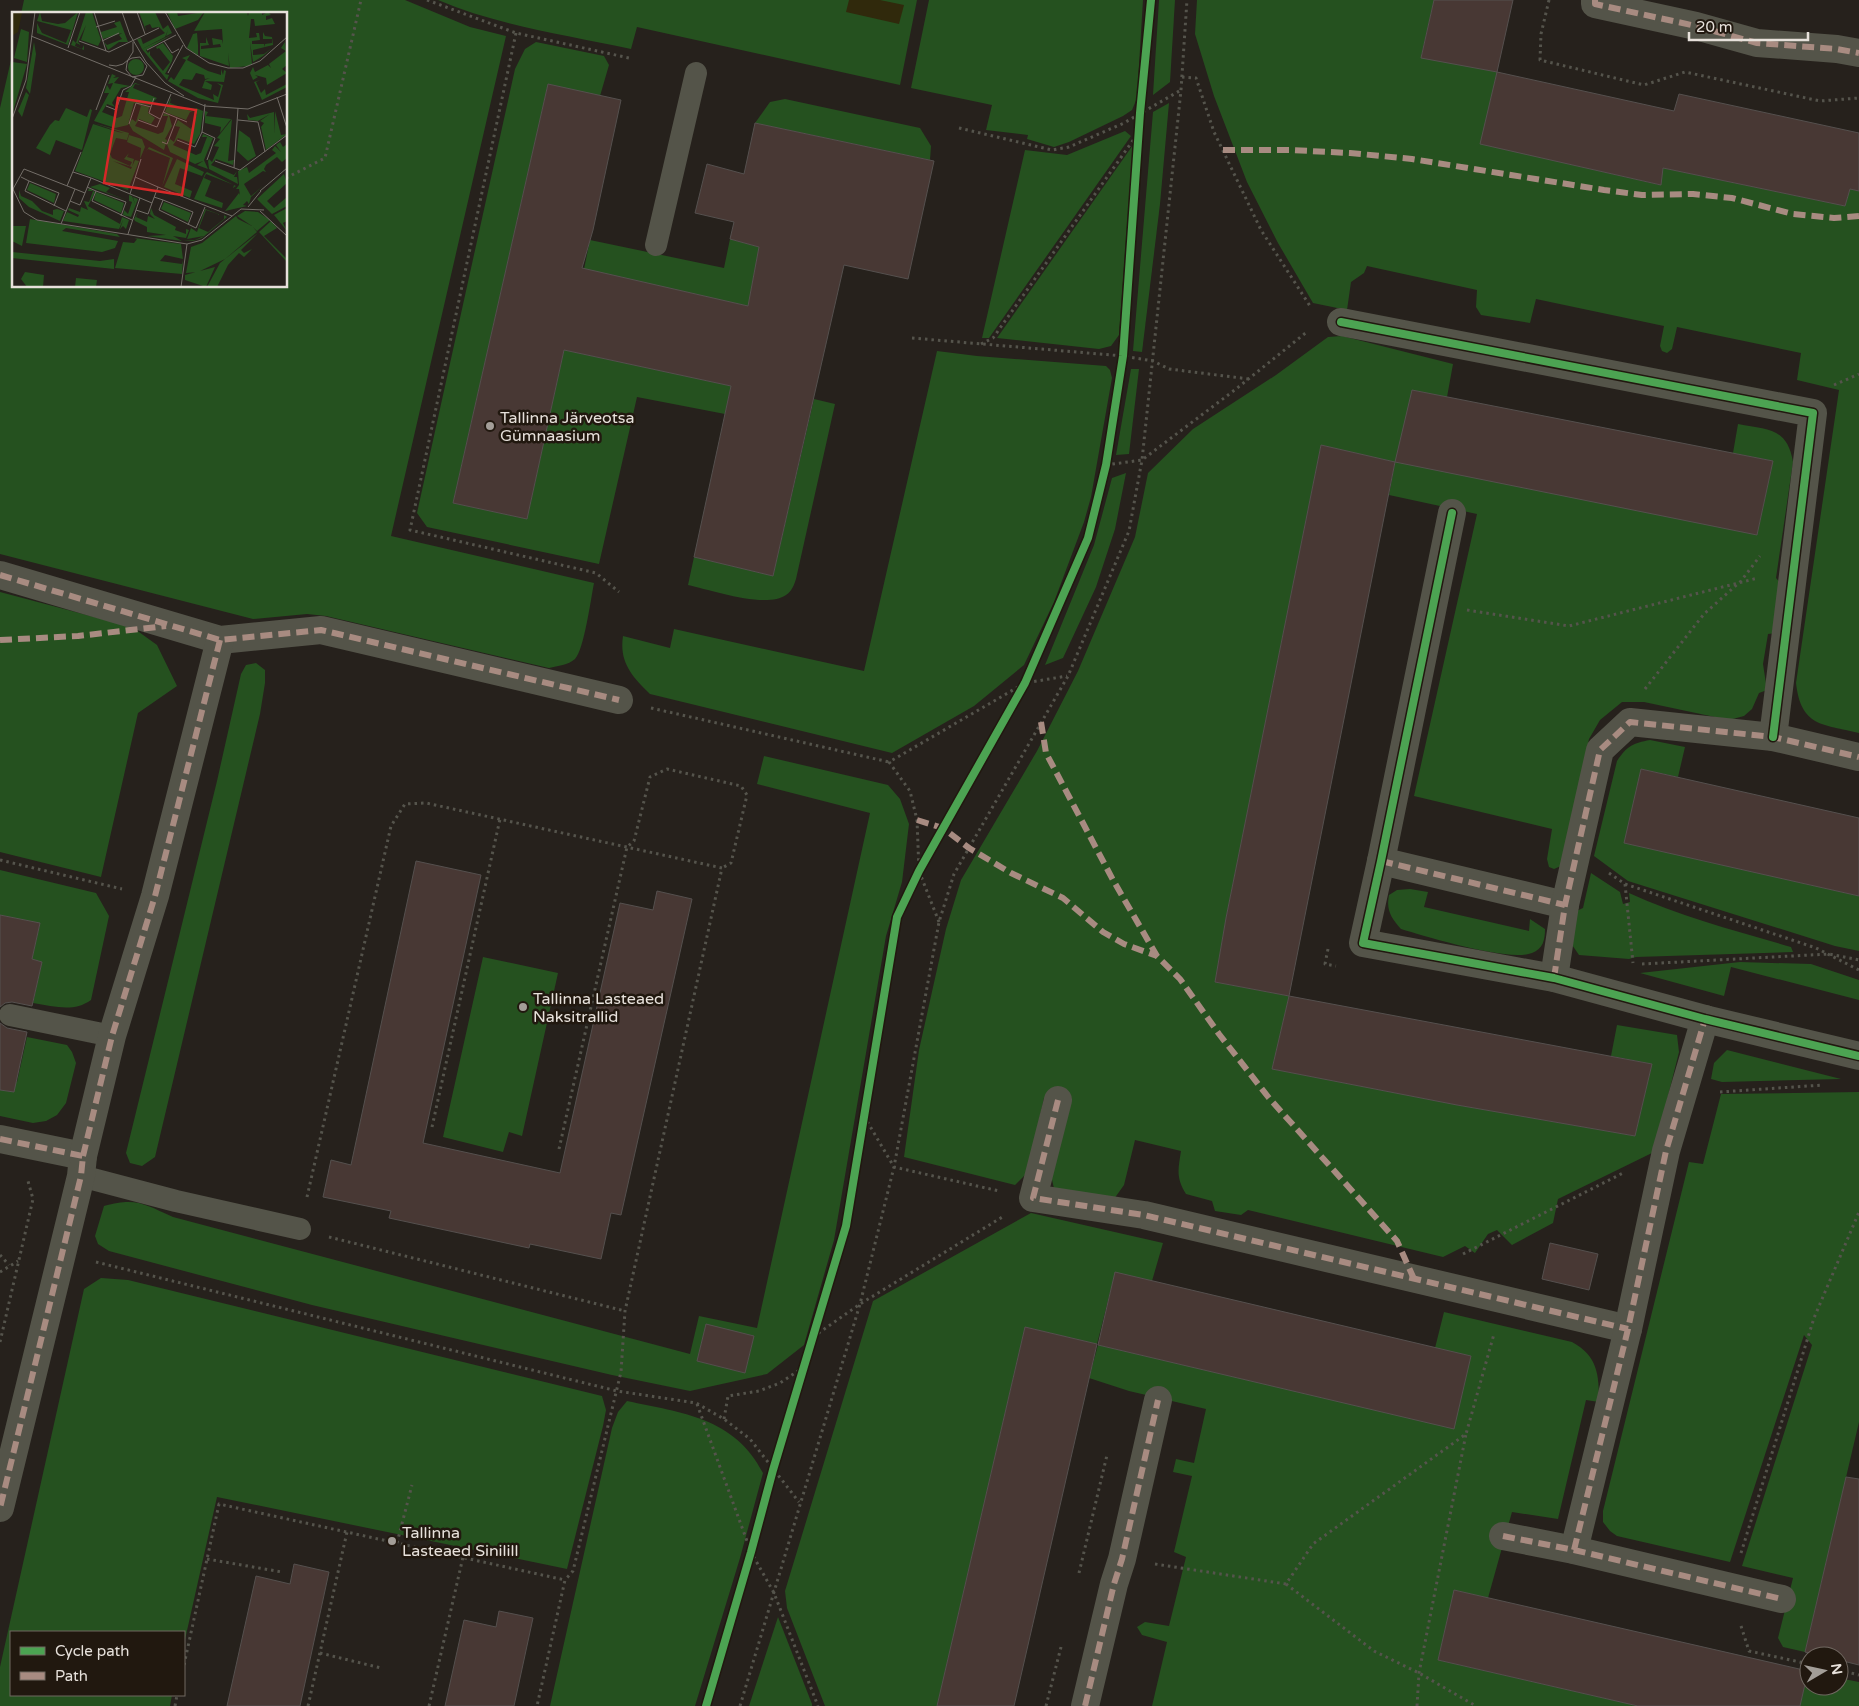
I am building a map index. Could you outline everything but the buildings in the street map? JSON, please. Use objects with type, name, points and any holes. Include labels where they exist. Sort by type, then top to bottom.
[{"type":"street","points":[[1595,0],[1594,4],[1696,26],[1757,44],[1837,49],[1859,53]]},
{"type":"street","points":[[1330,322],[1813,413],[1773,737]]},
{"type":"street","points":[[1452,513],[1363,943],[1554,978],[1705,1019],[1859,1056]]},
{"type":"street","points":[[0,575],[220,640],[321,630],[619,700]]},
{"type":"street","points":[[0,1508],[112,1036],[155,896],[220,640]]},
{"type":"street","points":[[1554,978],[1565,904],[1600,750],[1630,722],[1773,737],[1859,757]]},
{"type":"street","points":[[1381,861],[1565,904]]},
{"type":"street","points":[[1574,1550],[1628,1329],[1666,1152],[1705,1019]]},
{"type":"street","points":[[1058,1100],[1032,1198],[1144,1215],[1628,1329]]},
{"type":"street","points":[[0,1139],[82,1166]]},
{"type":"street","points":[[1086,1706],[1158,1400]]},
{"type":"street","points":[[1503,1536],[1574,1550],[1782,1599]]},
{"type":"lane","points":[[656,245],[696,72]]},
{"type":"lane","points":[[10,1015],[112,1036]]},
{"type":"lane","points":[[82,1166],[176,1201],[300,1229]]},
{"type":"path","points":[[288,177],[325,158],[360,0]]},
{"type":"path","points":[[427,0],[516,33],[629,58]]},
{"type":"path","points":[[740,1706],[860,1304],[894,1167],[939,922],[954,874],[1068,676],[1129,531],[1142,460],[1153,361],[1181,90],[1187,0]]},
{"type":"path","points":[[1548,0],[1541,34],[1540,60],[1644,85],[1685,72],[1820,101],[1859,98]]},
{"type":"path","points":[[516,33],[410,530],[596,573],[619,592]]},
{"type":"path","points":[[1106,465],[1142,460],[1249,379],[1330,322],[1261,230],[1214,132],[1196,78],[1182,77]]},
{"type":"path","points":[[959,128],[1052,150],[1069,147],[1124,123],[1181,90]]},
{"type":"path","points":[[1137,146],[1141,104]]},
{"type":"path","points":[[980,344],[993,338],[1134,139],[1140,113]]},
{"type":"path","points":[[912,338],[1123,356],[1153,361],[1169,369],[1249,379]]},
{"type":"path","points":[[1121,366],[1123,347]]},
{"type":"path","points":[[1104,474],[1108,455]]},
{"type":"path","points":[[1642,693],[1704,614],[1741,581],[1764,551]]},
{"type":"path","points":[[1434,604],[1569,626],[1741,581],[1793,570]]},
{"type":"path","points":[[1016,700],[1029,674]]},
{"type":"path","points":[[939,922],[917,875],[917,820],[910,791],[889,762],[1025,682],[1068,676]]},
{"type":"path","points":[[559,1149],[627,848],[634,841],[650,777],[667,769],[741,786],[747,795],[731,863],[722,868],[627,848],[426,803],[405,804],[391,826],[300,1229],[625,1310]]},
{"type":"path","points":[[432,1127],[500,819]]},
{"type":"path","points":[[1580,843],[1594,864],[1625,884],[1816,948],[1859,970]]},
{"type":"path","points":[[917,875],[929,854]]},
{"type":"path","points":[[0,860],[155,896]]},
{"type":"path","points":[[537,1706],[564,1580],[572,1571],[617,1391],[621,1372],[625,1310],[722,868]]},
{"type":"path","points":[[1625,884],[1634,965],[1829,954],[1859,960]]},
{"type":"path","points":[[1714,1099],[1720,1092],[1829,1084]]},
{"type":"path","points":[[862,1125],[865,1107]]},
{"type":"path","points":[[864,1116],[894,1167],[1032,1198]]},
{"type":"path","points":[[1414,1279],[1666,1152]]},
{"type":"path","points":[[0,1342],[33,1199],[28,1180],[22,1175]]},
{"type":"path","points":[[812,1340],[860,1304],[1032,1198]]},
{"type":"path","points":[[1799,1662],[1749,1651],[1730,1586],[1814,1318],[1859,1212]]},
{"type":"path","points":[[0,1255],[9,1265]]},
{"type":"path","points":[[61,1257],[89,1260],[617,1391],[696,1403],[724,1419],[750,1439],[800,1502]]},
{"type":"path","points":[[0,1272],[9,1265],[19,1261]]},
{"type":"path","points":[[812,1340],[816,1328]]},
{"type":"path","points":[[1417,1706],[1419,1673],[1466,1434],[1496,1330]]},
{"type":"path","points":[[801,1377],[805,1364]]},
{"type":"path","points":[[724,1419],[728,1396],[759,1391],[780,1384],[805,1364]]},
{"type":"path","points":[[696,1403],[751,1552],[774,1594],[818,1706]]},
{"type":"path","points":[[1286,1584],[1313,1544],[1466,1434]]},
{"type":"path","points":[[1076,1582],[1109,1448]]},
{"type":"path","points":[[771,1479],[776,1460]]},
{"type":"path","points":[[397,1543],[412,1486]]},
{"type":"path","points":[[185,1659],[219,1504],[564,1580]]},
{"type":"path","points":[[308,1706],[347,1532]]},
{"type":"path","points":[[749,1561],[754,1543]]},
{"type":"path","points":[[429,1706],[463,1558]]},
{"type":"path","points":[[207,1559],[282,1572]]},
{"type":"path","points":[[1122,1559],[1286,1584],[1374,1651],[1419,1673],[1476,1706]]},
{"type":"path","points":[[1046,1706],[1062,1639]]},
{"type":"path","points":[[320,1654],[381,1668]]},
{"type":"green space","points":[[24,0],[405,0],[470,27],[506,36],[391,536],[594,583],[584,635],[575,659],[566,664],[549,668],[326,616],[307,614],[253,619],[0,554],[0,108],[12,56],[12,288],[288,288],[288,12],[21,12]]},
{"type":"green space","points":[[438,0],[917,0],[900,85],[637,27],[631,49],[485,17]]},
{"type":"green space","points":[[929,0],[1143,0],[1137,98],[1132,110],[1069,142],[1054,147],[1027,139],[1028,135],[986,130],[992,105],[911,88]]},
{"type":"green space","points":[[1159,0],[1175,0],[1170,82],[1153,95]]},
{"type":"green space","points":[[1197,0],[1434,0],[1421,57],[1497,72],[1481,144],[1660,185],[1663,168],[1845,206],[1850,189],[1859,191],[1859,733],[1824,725],[1808,716],[1799,697],[1796,683],[1839,390],[1797,380],[1801,353],[1677,327],[1672,349],[1667,353],[1662,351],[1660,346],[1664,326],[1536,299],[1530,323],[1481,315],[1476,307],[1477,290],[1367,266],[1364,273],[1351,282],[1347,310],[1313,303],[1278,243],[1247,182],[1214,96],[1195,34]]},
{"type":"green space","points":[[536,42],[604,56],[609,65],[600,96],[548,84],[453,503],[527,519],[564,350],[731,386],[725,414],[637,397],[599,564],[427,527],[417,513],[515,69],[525,49]]},
{"type":"green space","points":[[785,99],[920,128],[931,146],[930,160],[755,123],[770,102]]},
{"type":"green space","points":[[1169,103],[1160,204],[1142,352],[1133,351],[1153,112]]},
{"type":"green space","points":[[1125,131],[1131,136],[989,338],[982,338],[1025,150],[1067,155]]},
{"type":"green space","points":[[1133,145],[1119,335],[1111,346],[1099,349],[997,338]]},
{"type":"green space","points":[[730,239],[759,247],[748,306],[584,269],[590,240],[724,268]]},
{"type":"green space","points":[[1342,336],[1453,364],[1447,397],[1412,390],[1757,535],[1773,461],[1733,453],[1738,424],[1774,432],[1781,436],[1790,451],[1793,462],[1776,578],[1786,589],[1776,633],[1768,634],[1763,664],[1767,690],[1759,693],[1752,709],[1744,716],[1729,720],[1644,702],[1622,702],[1600,720],[1589,739],[1561,866],[1554,869],[1549,867],[1547,859],[1552,829],[1414,796],[1477,514],[1389,495],[1395,462],[1321,445],[1226,918],[1215,982],[1289,996],[1272,1069],[1457,1105],[1635,1136],[1652,1064],[1611,1056],[1617,1025],[1677,1035],[1679,1052],[1654,1152],[1558,1199],[1553,1223],[1512,1245],[1497,1230],[1488,1234],[1475,1253],[1465,1246],[1443,1257],[1248,1210],[1241,1215],[1215,1211],[1212,1201],[1186,1194],[1179,1174],[1181,1151],[1135,1140],[1124,1185],[1114,1199],[1055,1193],[1051,1175],[1068,1104],[1044,1098],[1027,1173],[1015,1185],[904,1157],[919,1050],[946,929],[961,880],[1037,751],[1078,671],[1135,537],[1148,473],[1193,429],[1276,375],[1328,337]]},
{"type":"green space","points":[[937,351],[1106,366],[1110,370],[1112,378],[1091,497],[1084,522],[1054,602],[1024,665],[974,706],[892,753],[650,694],[628,668],[623,654],[623,636],[670,648],[674,629],[864,671]]},
{"type":"green space","points":[[1131,369],[1139,369],[1129,454],[1116,455]]},
{"type":"green space","points":[[814,399],[835,404],[794,586],[786,595],[777,599],[765,600],[738,597],[688,585],[694,557],[773,576]]},
{"type":"green space","points":[[1126,473],[1115,529],[1096,587],[1063,658],[1045,665],[1094,545],[1112,478]]},
{"type":"green space","points":[[0,592],[132,627],[157,645],[177,686],[138,713],[101,877],[0,852]]},
{"type":"green space","points":[[256,663],[265,670],[260,714],[155,1157],[142,1166],[130,1163],[126,1153],[217,781],[241,674],[246,665]]},
{"type":"green space","points":[[1650,740],[1685,747],[1678,777],[1641,769],[1625,843],[1859,896],[1859,951],[1835,946],[1628,881],[1594,856],[1617,761],[1631,746]]},
{"type":"green space","points":[[764,756],[888,785],[900,799],[909,824],[902,882],[886,936],[834,1240],[804,1345],[767,1374],[690,1391],[612,1375],[312,1305],[109,1251],[98,1244],[95,1236],[104,1206],[124,1202],[140,1203],[173,1217],[690,1354],[699,1316],[757,1328],[870,813],[757,784]],"holes":[[[706,1325],[754,1336],[745,1373],[697,1361]]]},
{"type":"green space","points":[[0,870],[96,893],[109,916],[91,1000],[84,1004],[70,1007],[56,1007],[33,1003],[42,962],[32,959],[40,924],[0,915]]},
{"type":"green space","points":[[1591,873],[1620,892],[1623,904],[1630,902],[1629,893],[1689,916],[1791,947],[1793,952],[1636,957],[1629,959],[1579,955],[1568,939],[1572,913],[1583,908]]},
{"type":"green space","points":[[1410,889],[1428,892],[1424,907],[1529,931],[1530,919],[1545,929],[1543,944],[1532,953],[1521,955],[1505,954],[1468,947],[1401,929],[1390,914],[1388,905],[1389,895],[1397,890]]},
{"type":"green space","points":[[483,957],[558,973],[522,1136],[509,1132],[503,1152],[443,1137]]},
{"type":"green space","points":[[1740,962],[1811,964],[1859,980],[1859,1000],[1731,967],[1724,996],[1640,973]]},
{"type":"green space","points":[[27,1037],[67,1045],[76,1063],[66,1103],[57,1115],[46,1121],[33,1123],[0,1116],[0,1079],[17,1082]]},
{"type":"green space","points":[[1727,1050],[1841,1079],[1722,1082],[1711,1079],[1714,1063]]},
{"type":"green space","points":[[1859,1092],[1859,1422],[1806,1646],[1799,1646],[1799,1651],[1783,1647],[1778,1638],[1793,1578],[1742,1566],[1812,1345],[1804,1335],[1730,1562],[1617,1536],[1603,1522],[1603,1511],[1689,1162],[1703,1164],[1721,1094]]},
{"type":"green space","points":[[1031,1213],[1163,1243],[1152,1281],[1115,1273],[1097,1344],[1025,1327],[937,1706],[825,1706],[787,1608],[785,1591],[873,1301]]},
{"type":"green space","points":[[101,1278],[128,1280],[602,1396],[606,1410],[603,1426],[567,1569],[217,1497],[185,1640],[185,1631],[10,1631],[10,1696],[172,1696],[170,1706],[0,1706],[0,1667],[84,1289]]},
{"type":"green space","points":[[1444,1312],[1572,1342],[1581,1347],[1592,1360],[1595,1367],[1599,1402],[1586,1400],[1558,1519],[1512,1512],[1488,1598],[1454,1590],[1438,1660],[1638,1706],[1152,1706],[1167,1642],[1142,1635],[1137,1627],[1145,1622],[1169,1626],[1186,1557],[1174,1552],[1192,1476],[1173,1472],[1176,1459],[1194,1463],[1206,1409],[1129,1391],[1089,1378],[1098,1345],[1453,1428],[1471,1356],[1435,1348]]},
{"type":"green space","points":[[627,1401],[687,1414],[705,1420],[722,1429],[751,1454],[763,1473],[740,1558],[695,1706],[550,1706],[612,1428],[618,1412]]},
{"type":"green space","points":[[778,1617],[812,1704],[812,1706],[749,1706]]},
{"type":"green space","points":[[1849,1680],[1859,1682],[1859,1706],[1800,1706],[1802,1696],[1849,1696]]},
{"type":"sand","points":[[849,0],[880,0],[904,5],[899,24],[846,12]]},
{"type":"marked path","points":[[1595,0],[1595,4],[1696,26],[1757,43],[1837,49],[1859,53]]},
{"type":"marked path","points":[[1223,150],[1290,150],[1412,159],[1642,195],[1693,194],[1732,198],[1793,214],[1834,218],[1859,216]]},
{"type":"marked path","points":[[0,575],[220,640],[321,630],[619,700]]},
{"type":"marked path","points":[[0,640],[78,636],[166,626]]},
{"type":"marked path","points":[[83,1156],[112,1036],[155,896],[220,640]]},
{"type":"marked path","points":[[1041,722],[1046,753],[1113,880],[1157,956],[1180,979],[1219,1034],[1269,1098],[1397,1241],[1414,1279]]},
{"type":"marked path","points":[[1554,978],[1565,905],[1600,750],[1630,722],[1773,737],[1859,757]]},
{"type":"marked path","points":[[917,820],[943,828],[969,848],[1011,873],[1063,898],[1103,932],[1124,944],[1157,956]]},
{"type":"marked path","points":[[1381,861],[1565,905]]},
{"type":"marked path","points":[[1574,1550],[1628,1329],[1666,1151],[1705,1019]]},
{"type":"marked path","points":[[1058,1100],[1033,1198],[1144,1215],[1628,1329]]},
{"type":"marked path","points":[[0,1139],[83,1156],[81,1176],[0,1508]]},
{"type":"marked path","points":[[1085,1706],[1114,1584],[1122,1559],[1158,1400]]},
{"type":"marked path","points":[[1503,1536],[1574,1550],[1782,1599]]},
{"type":"cycle path","points":[[706,1706],[773,1470],[846,1226],[897,917],[919,871],[1025,683],[1088,538],[1106,465],[1123,356],[1140,113],[1151,0]]},
{"type":"cycle path","points":[[1341,322],[1813,413],[1773,737]]},
{"type":"cycle path","points":[[1452,513],[1363,943],[1554,978],[1705,1019],[1859,1056]]},
{"type":"place","name":"Tallinna Järveotsa Gümnaasium","points":[[490,426]]},
{"type":"place","name":"Tallinna Lasteaed Naksitrallid","points":[[523,1007]]},
{"type":"place","name":"Tallinna Lasteaed Sinilill","points":[[392,1541]]}]
